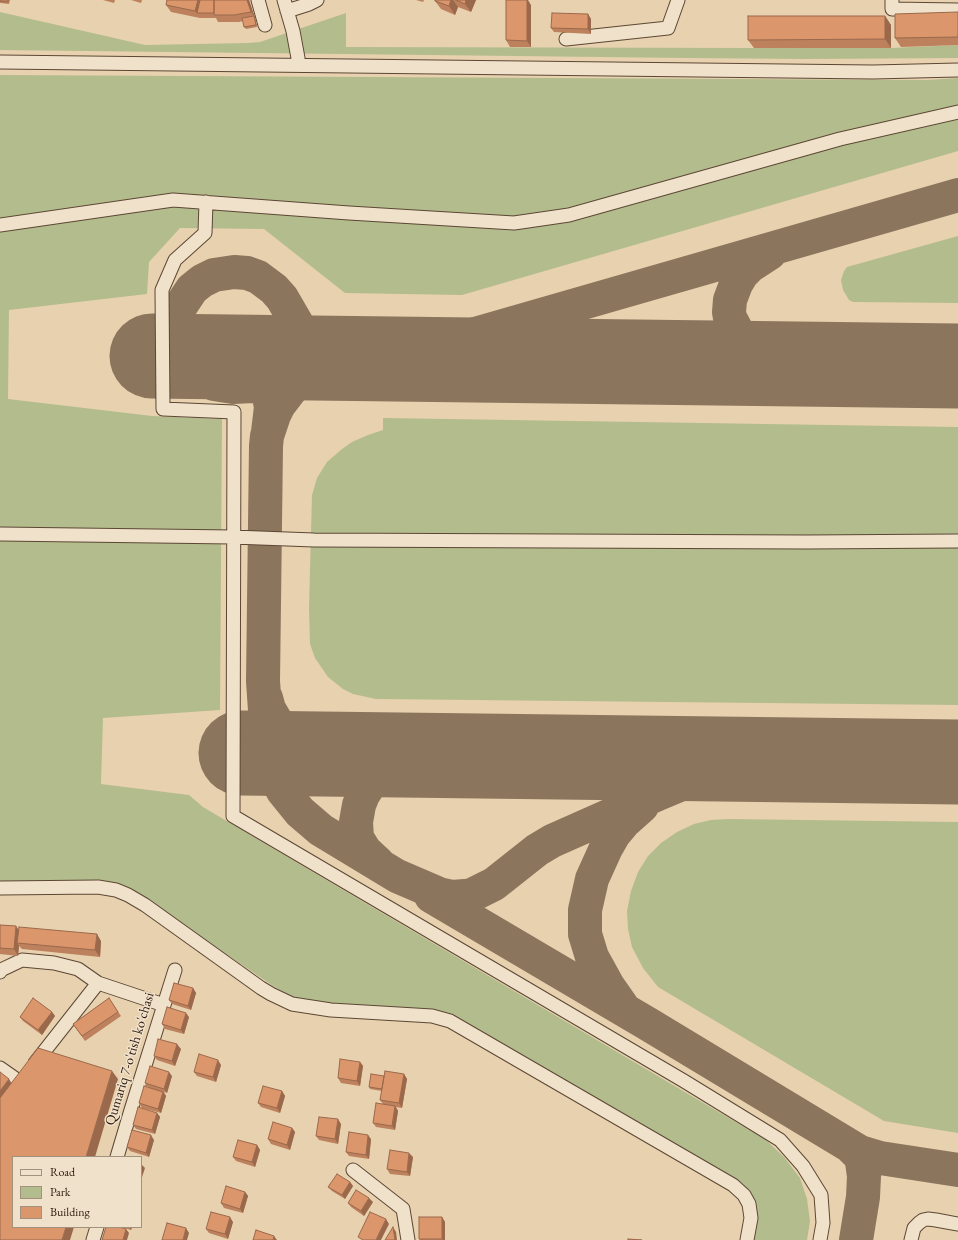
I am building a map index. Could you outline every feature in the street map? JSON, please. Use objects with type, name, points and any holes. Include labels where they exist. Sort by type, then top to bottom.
[{"type":"street","points":[[258,0],[265,25]]},
{"type":"street","points":[[298,62],[293,31],[286,5],[310,4],[317,0]]},
{"type":"street","points":[[566,38],[668,28],[678,0]]},
{"type":"street","points":[[892,0],[892,9],[958,10]]},
{"type":"street","points":[[0,55],[873,72],[958,70]]},
{"type":"street","points":[[0,62],[897,65],[958,63]]},
{"type":"street","points":[[0,225],[174,200],[514,223],[568,214],[840,139],[958,112]]},
{"type":"street","points":[[206,202],[205,233],[175,260],[162,290],[163,410],[234,412],[233,816],[670,1073],[780,1140],[803,1166],[821,1195],[823,1223],[820,1240]]},
{"type":"street","points":[[0,534],[233,537],[314,540],[807,542],[958,541]]},
{"type":"street","points":[[0,888],[98,887],[116,890],[145,905],[260,988],[292,1004],[331,1010],[432,1016],[450,1021],[733,1185],[744,1195],[749,1204],[751,1218],[747,1240]]},
{"type":"street","points":[[0,896],[95,895],[114,897],[141,911],[258,994],[286,1008],[305,1013],[330,1016],[428,1022],[447,1028],[728,1191],[740,1202],[744,1210],[741,1240]]},
{"type":"street","points":[[0,972],[1,970],[22,960],[54,963],[78,969],[98,983],[164,1005]]},
{"type":"street","name":"Qumariq 7-o'tish ko'chasi","points":[[117,1156],[175,970]]},
{"type":"street","points":[[12,1092],[98,983]]},
{"type":"street","points":[[0,1068],[20,1082]]},
{"type":"street","points":[[353,1170],[403,1209],[408,1240]]},
{"type":"street","points":[[911,1240],[914,1228],[923,1220],[928,1219],[958,1224]]},
{"type":"street","points":[[93,1240],[97,1228]]},
{"type":"green space","points":[[0,12],[145,45],[260,42],[346,13],[346,47],[891,48],[958,45],[958,58],[686,58],[0,50]]},
{"type":"green space","points":[[0,75],[927,80],[958,78],[958,151],[462,295],[345,293],[264,229],[180,228],[149,262],[147,294],[9,310],[8,399],[152,416],[222,419],[220,710],[103,718],[101,784],[189,795],[203,807],[766,1140],[784,1157],[800,1178],[807,1199],[810,1221],[807,1240],[752,1240],[757,1207],[754,1199],[745,1187],[461,1022],[318,1005],[298,1000],[282,992],[134,891],[0,883]]},
{"type":"green space","points":[[958,236],[958,303],[853,302],[849,300],[843,290],[841,280],[847,267]]},
{"type":"green space","points":[[383,418],[958,427],[958,705],[376,699],[353,694],[343,689],[328,677],[315,658],[310,644],[309,608],[312,495],[317,478],[327,462],[352,442],[383,430]]},
{"type":"green space","points":[[711,820],[958,822],[958,1133],[884,1121],[658,987],[643,968],[632,947],[628,929],[627,911],[631,891],[638,872],[648,856],[661,843],[677,832],[694,824]]},
{"type":"building","points":[[8,0],[8,2],[0,1]]},
{"type":"building","points":[[167,0],[198,0],[195,11],[166,5]]},
{"type":"building","points":[[200,0],[214,0],[214,13],[197,13]]},
{"type":"building","points":[[214,0],[247,0],[251,12],[234,15],[214,15]]},
{"type":"building","points":[[435,0],[451,0],[449,6]]},
{"type":"building","points":[[456,0],[466,0],[465,4]]},
{"type":"building","points":[[506,0],[527,0],[527,41],[506,40]]},
{"type":"building","points":[[958,12],[958,37],[895,38],[895,14]]},
{"type":"building","points":[[552,13],[588,14],[588,29],[551,28]]},
{"type":"building","points":[[254,16],[256,25],[244,27],[242,18]]},
{"type":"building","points":[[748,16],[885,16],[885,39],[748,40]]},
{"type":"building","points":[[0,925],[16,926],[14,949],[0,948]]},
{"type":"building","points":[[19,927],[97,934],[95,950],[17,943]]},
{"type":"building","points":[[174,983],[193,988],[188,1006],[169,1000]]},
{"type":"building","points":[[33,998],[52,1012],[38,1030],[20,1017]]},
{"type":"building","points":[[109,998],[118,1012],[82,1036],[73,1024]]},
{"type":"building","points":[[167,1007],[186,1013],[181,1030],[162,1024]]},
{"type":"building","points":[[158,1039],[177,1044],[172,1061],[154,1056]]},
{"type":"building","points":[[38,1048],[112,1071],[86,1156],[12,1156],[12,1228],[66,1228],[62,1240],[0,1240],[0,1098]]},
{"type":"building","points":[[199,1054],[218,1060],[213,1077],[194,1072]]},
{"type":"building","points":[[340,1059],[360,1062],[357,1081],[338,1078]]},
{"type":"building","points":[[150,1066],[169,1072],[164,1089],[145,1083]]},
{"type":"building","points":[[385,1071],[404,1074],[399,1103],[380,1100]]},
{"type":"building","points":[[0,1072],[9,1079],[0,1091]]},
{"type":"building","points":[[371,1074],[384,1076],[382,1089],[369,1087]]},
{"type":"building","points":[[144,1086],[163,1092],[158,1109],[139,1103]]},
{"type":"building","points":[[263,1086],[282,1091],[277,1108],[258,1103]]},
{"type":"building","points":[[376,1103],[395,1106],[392,1126],[373,1123]]},
{"type":"building","points":[[138,1107],[157,1113],[152,1130],[133,1125]]},
{"type":"building","points":[[319,1117],[338,1119],[335,1139],[316,1136]]},
{"type":"building","points":[[273,1122],[292,1128],[287,1145],[268,1139]]},
{"type":"building","points":[[132,1130],[151,1135],[146,1153],[127,1147]]},
{"type":"building","points":[[349,1132],[368,1135],[366,1155],[346,1152]]},
{"type":"building","points":[[238,1140],[257,1145],[252,1162],[233,1157]]},
{"type":"building","points":[[390,1150],[409,1153],[407,1172],[387,1169]]},
{"type":"building","points":[[337,1174],[350,1182],[342,1195],[328,1187]]},
{"type":"building","points":[[226,1186],[245,1192],[240,1209],[221,1203]]},
{"type":"building","points":[[356,1190],[369,1198],[361,1211],[348,1203]]},
{"type":"building","points":[[211,1212],[230,1217],[225,1234],[206,1229]]},
{"type":"building","points":[[370,1212],[386,1219],[376,1240],[363,1240],[358,1237]]},
{"type":"building","points":[[419,1217],[442,1217],[442,1239],[419,1239]]},
{"type":"building","points":[[167,1223],[186,1228],[183,1240],[162,1240]]},
{"type":"building","points":[[393,1227],[395,1240],[385,1240]]},
{"type":"building","points":[[106,1228],[126,1229],[123,1240],[102,1240]]},
{"type":"building","points":[[256,1230],[274,1236],[273,1240],[253,1240]]},
{"type":"taxiway","points":[[388,359],[958,195]]},
{"type":"taxiway","points":[[770,253],[750,266],[742,274],[736,284],[730,300],[730,318],[739,335],[747,345],[758,354],[777,361],[803,364]]},
{"type":"taxiway","points":[[268,432],[271,407],[269,397],[266,392],[259,387],[253,386],[233,387],[214,384],[194,371],[182,356],[176,335],[176,321],[180,307],[192,289],[202,281],[214,275],[234,272],[247,273],[258,277],[274,289],[282,298],[300,329],[308,350],[308,358],[304,370],[292,388]]},
{"type":"taxiway","points":[[360,359],[323,367],[292,388],[279,405],[267,436],[263,681],[268,754],[277,780],[283,791],[300,812],[321,830],[397,876],[439,894],[452,897],[465,896],[472,895],[494,884],[537,850],[552,841],[739,760]]},
{"type":"taxiway","points":[[266,698],[269,709],[276,721],[294,740],[312,749],[327,753],[345,755]]},
{"type":"taxiway","points":[[378,863],[365,851],[357,838],[356,822],[359,805],[363,795],[375,776],[390,763],[410,757],[428,756]]},
{"type":"taxiway","points":[[622,1006],[608,986],[592,957],[585,934],[585,910],[592,879],[606,848],[614,834],[624,822],[642,806]]},
{"type":"taxiway","points":[[431,896],[648,1024],[860,1152],[880,1158],[958,1170]]},
{"type":"taxiway","points":[[851,1147],[860,1156],[864,1176],[863,1197],[856,1240]]},
{"type":"runway","points":[[152,356],[958,366]]},
{"type":"runway","points":[[241,753],[958,762]]}]
